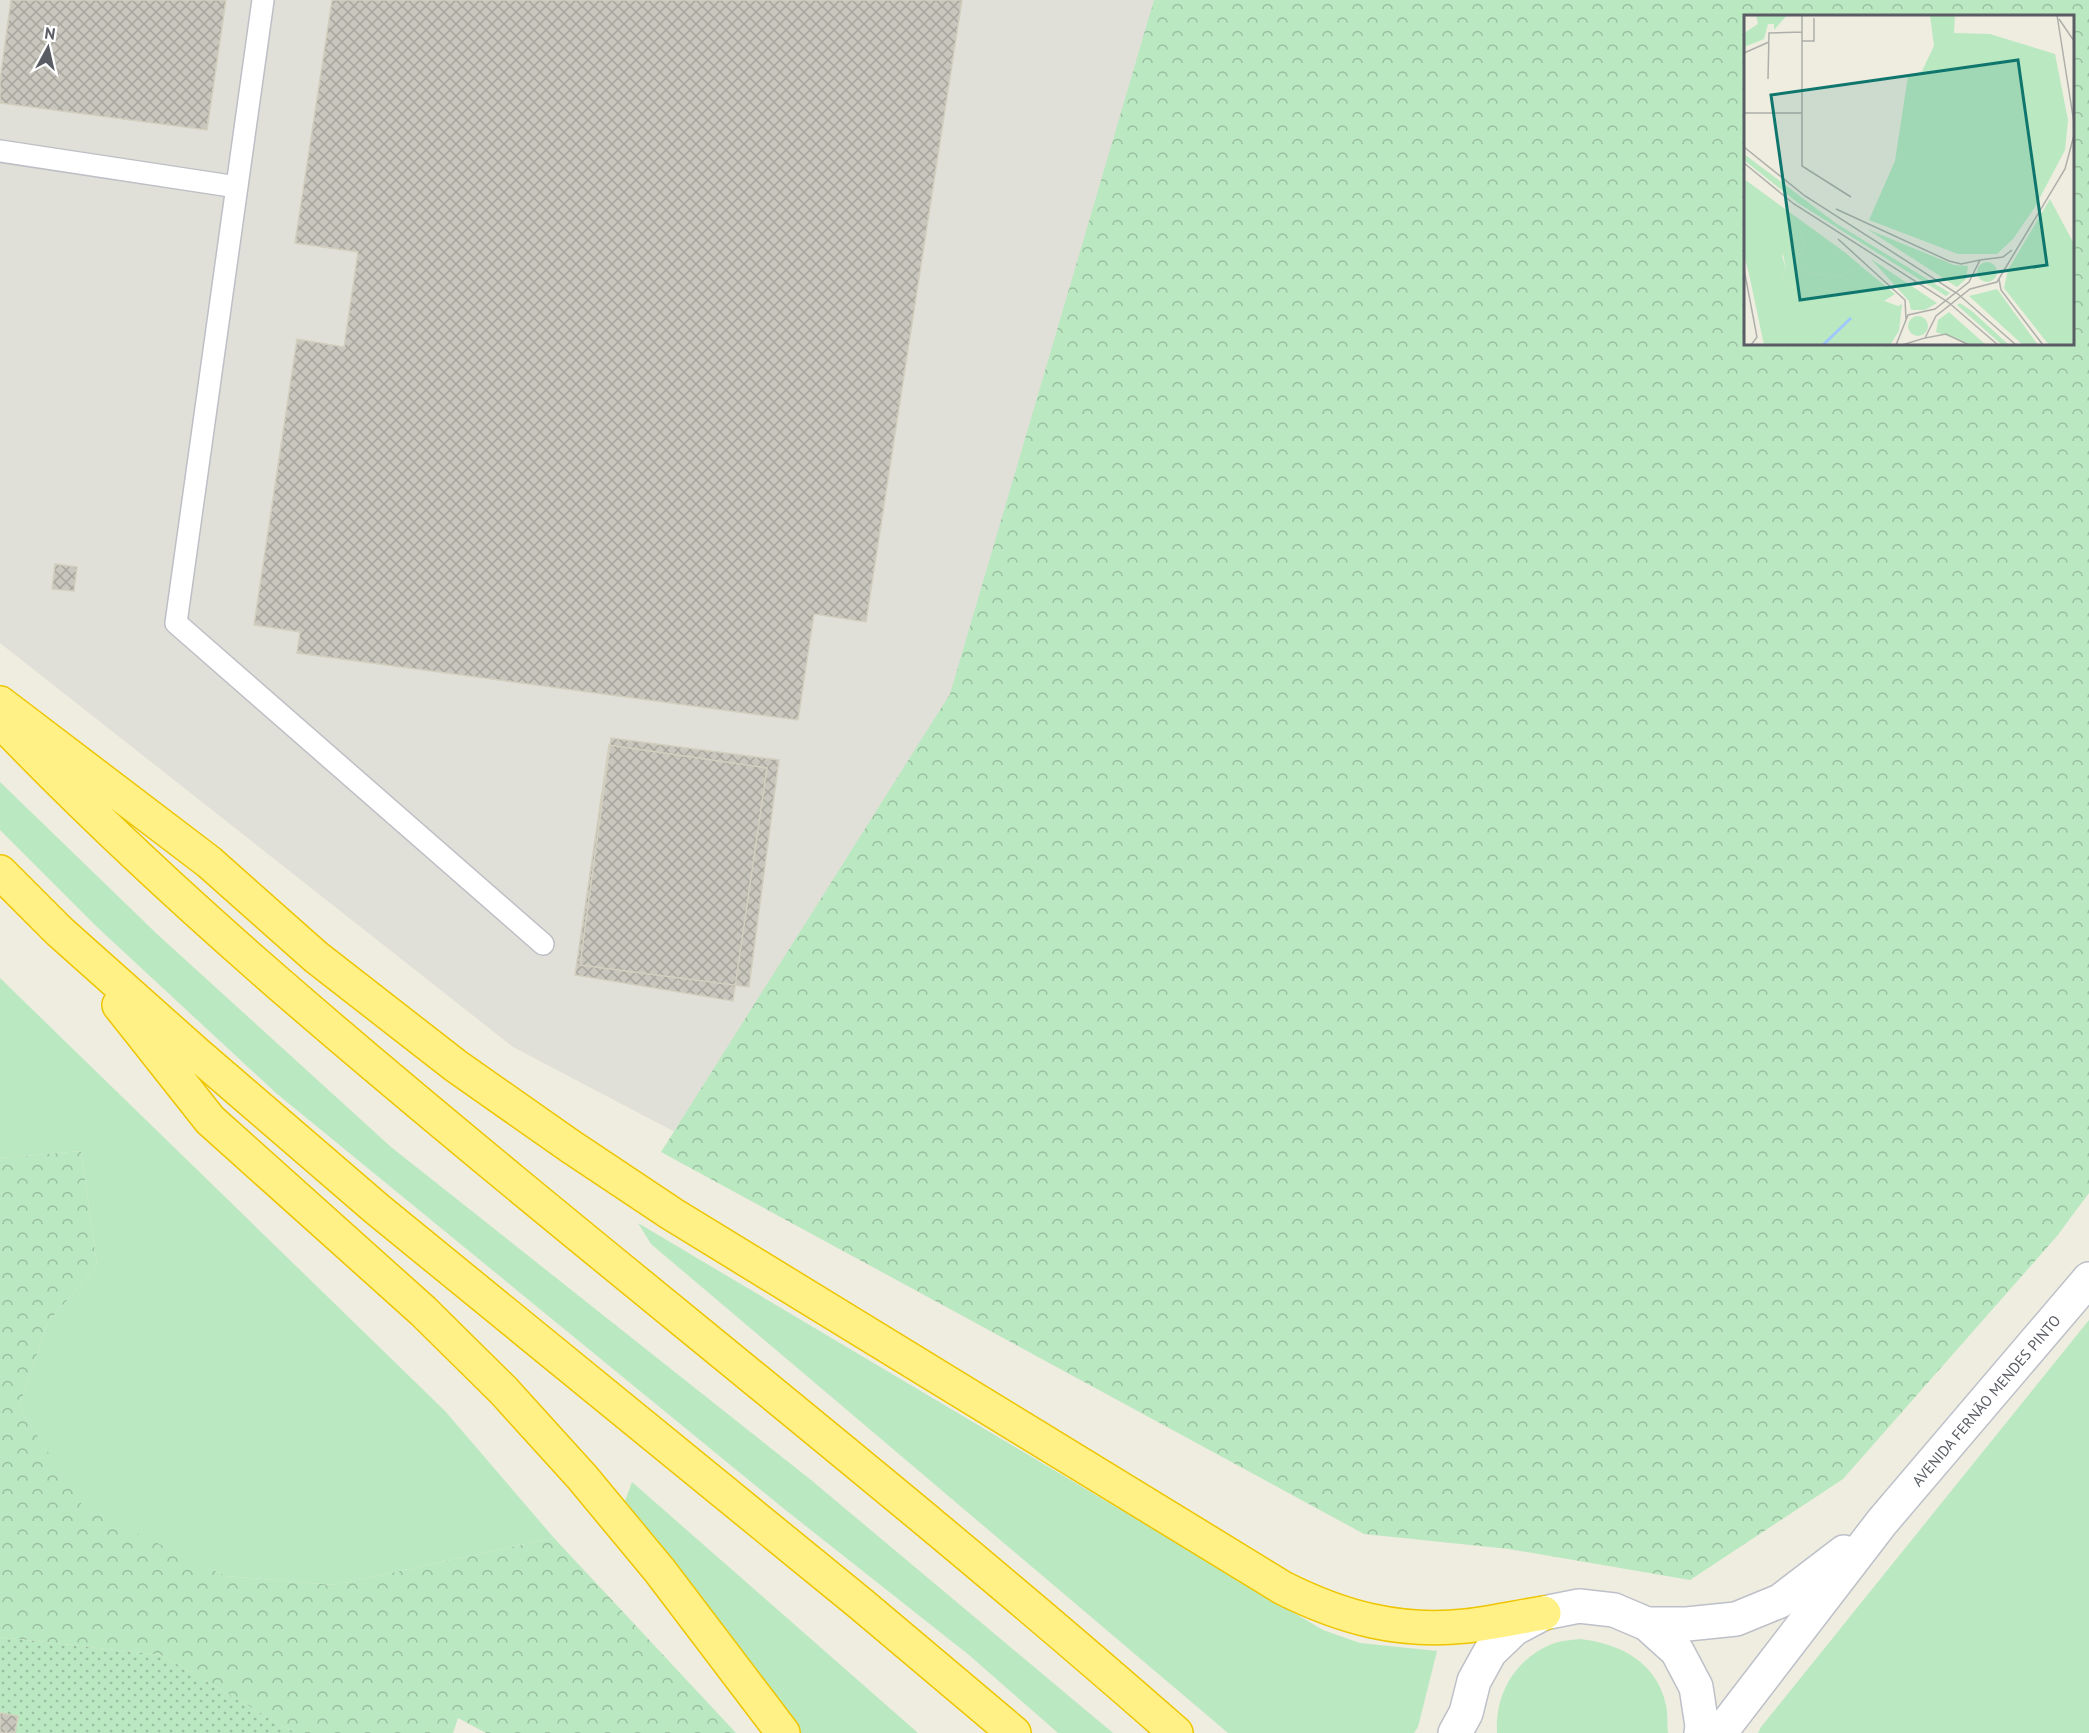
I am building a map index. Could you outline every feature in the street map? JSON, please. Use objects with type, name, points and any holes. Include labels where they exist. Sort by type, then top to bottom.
[{"type":"highway","points":[[0,703],[209,862],[316,957],[428,1045],[561,1140],[672,1214],[1283,1588],[1317,1605],[1381,1624],[1427,1628],[1466,1626],[1544,1613]]},
{"type":"highway","points":[[0,720],[47,769],[163,881],[339,1038],[949,1538],[1176,1733]]},
{"type":"highway","points":[[0,872],[59,931],[377,1209],[861,1604],[1014,1733]]},
{"type":"highway","points":[[59,931],[210,1120],[423,1311],[504,1391],[575,1469],[660,1571],[783,1733]]},
{"type":"main road","name":"AVENIDA FERNÃO MENDES PINTO","points":[[1720,1733],[1882,1522],[2089,1279]]},
{"type":"main road","name":"AVENIDA FERNÃO MENDES PINTO","points":[[1647,1624],[1687,1624],[1736,1619],[1780,1601],[1882,1522]]},
{"type":"main road","name":"AVENIDA FERNÃO MENDES PINTO","points":[[1463,1726],[1474,1682],[1490,1652],[1514,1629],[1544,1613],[1579,1606],[1614,1610],[1647,1624],[1677,1651],[1696,1687],[1701,1733]]},
{"type":"lane","points":[[263,0],[176,623],[543,944]]},
{"type":"lane","points":[[0,151],[237,187]]},
{"type":"shaded area","points":[[0,0],[1443,0],[770,1182],[513,1047],[0,643]]},
{"type":"green space","points":[[1154,0],[2089,0],[2089,1193],[2057,1236],[1843,1479],[1690,1580],[1509,1549],[1364,1534],[661,1152],[950,694]]},
{"type":"green space","points":[[0,782],[157,934],[391,1147],[811,1480],[1113,1733],[1058,1733],[969,1655],[783,1508],[276,1093],[97,927],[0,830]]},
{"type":"green space","points":[[0,978],[445,1411],[554,1538],[334,1585],[226,1576],[84,1509],[19,1407],[48,1322],[97,1266],[81,1151],[0,1158]]},
{"type":"green space","points":[[81,1151],[97,1266],[48,1322],[19,1407],[84,1508],[226,1576],[334,1585],[554,1538],[736,1733],[486,1733],[458,1718],[453,1733],[295,1733],[161,1655],[0,1637],[0,1158]]},
{"type":"green space","points":[[638,1223],[1323,1630],[1360,1643],[1437,1651],[1418,1727],[1414,1733],[1228,1733],[651,1244]]},
{"type":"green space","points":[[2089,1320],[2089,1733],[1758,1733],[1761,1727]]},
{"type":"green space","points":[[632,1482],[918,1733],[798,1733],[624,1504]]},
{"type":"green space","points":[[0,1637],[161,1655],[295,1733],[0,1733]]},
{"type":"green space","points":[[1580,1639],[1595,1641],[1622,1650],[1645,1666],[1661,1690],[1667,1708],[1668,1733],[1497,1733],[1497,1719],[1504,1692],[1518,1668],[1552,1644]]},
{"type":"building","points":[[11,0],[226,0],[207,130],[0,103],[0,80]]},
{"type":"building","points":[[332,0],[962,0],[866,622],[814,614],[798,720],[297,653],[300,632],[254,625],[297,339],[344,347],[358,252],[295,243]]},
{"type":"building","points":[[55,564],[77,567],[74,591],[52,589]]},
{"type":"building","points":[[611,738],[779,760],[749,987],[580,965]]},
{"type":"building","points":[[609,745],[767,768],[733,1001],[575,975]]},
{"type":"building","points":[[0,1713],[18,1716],[15,1733],[0,1733]]}]
